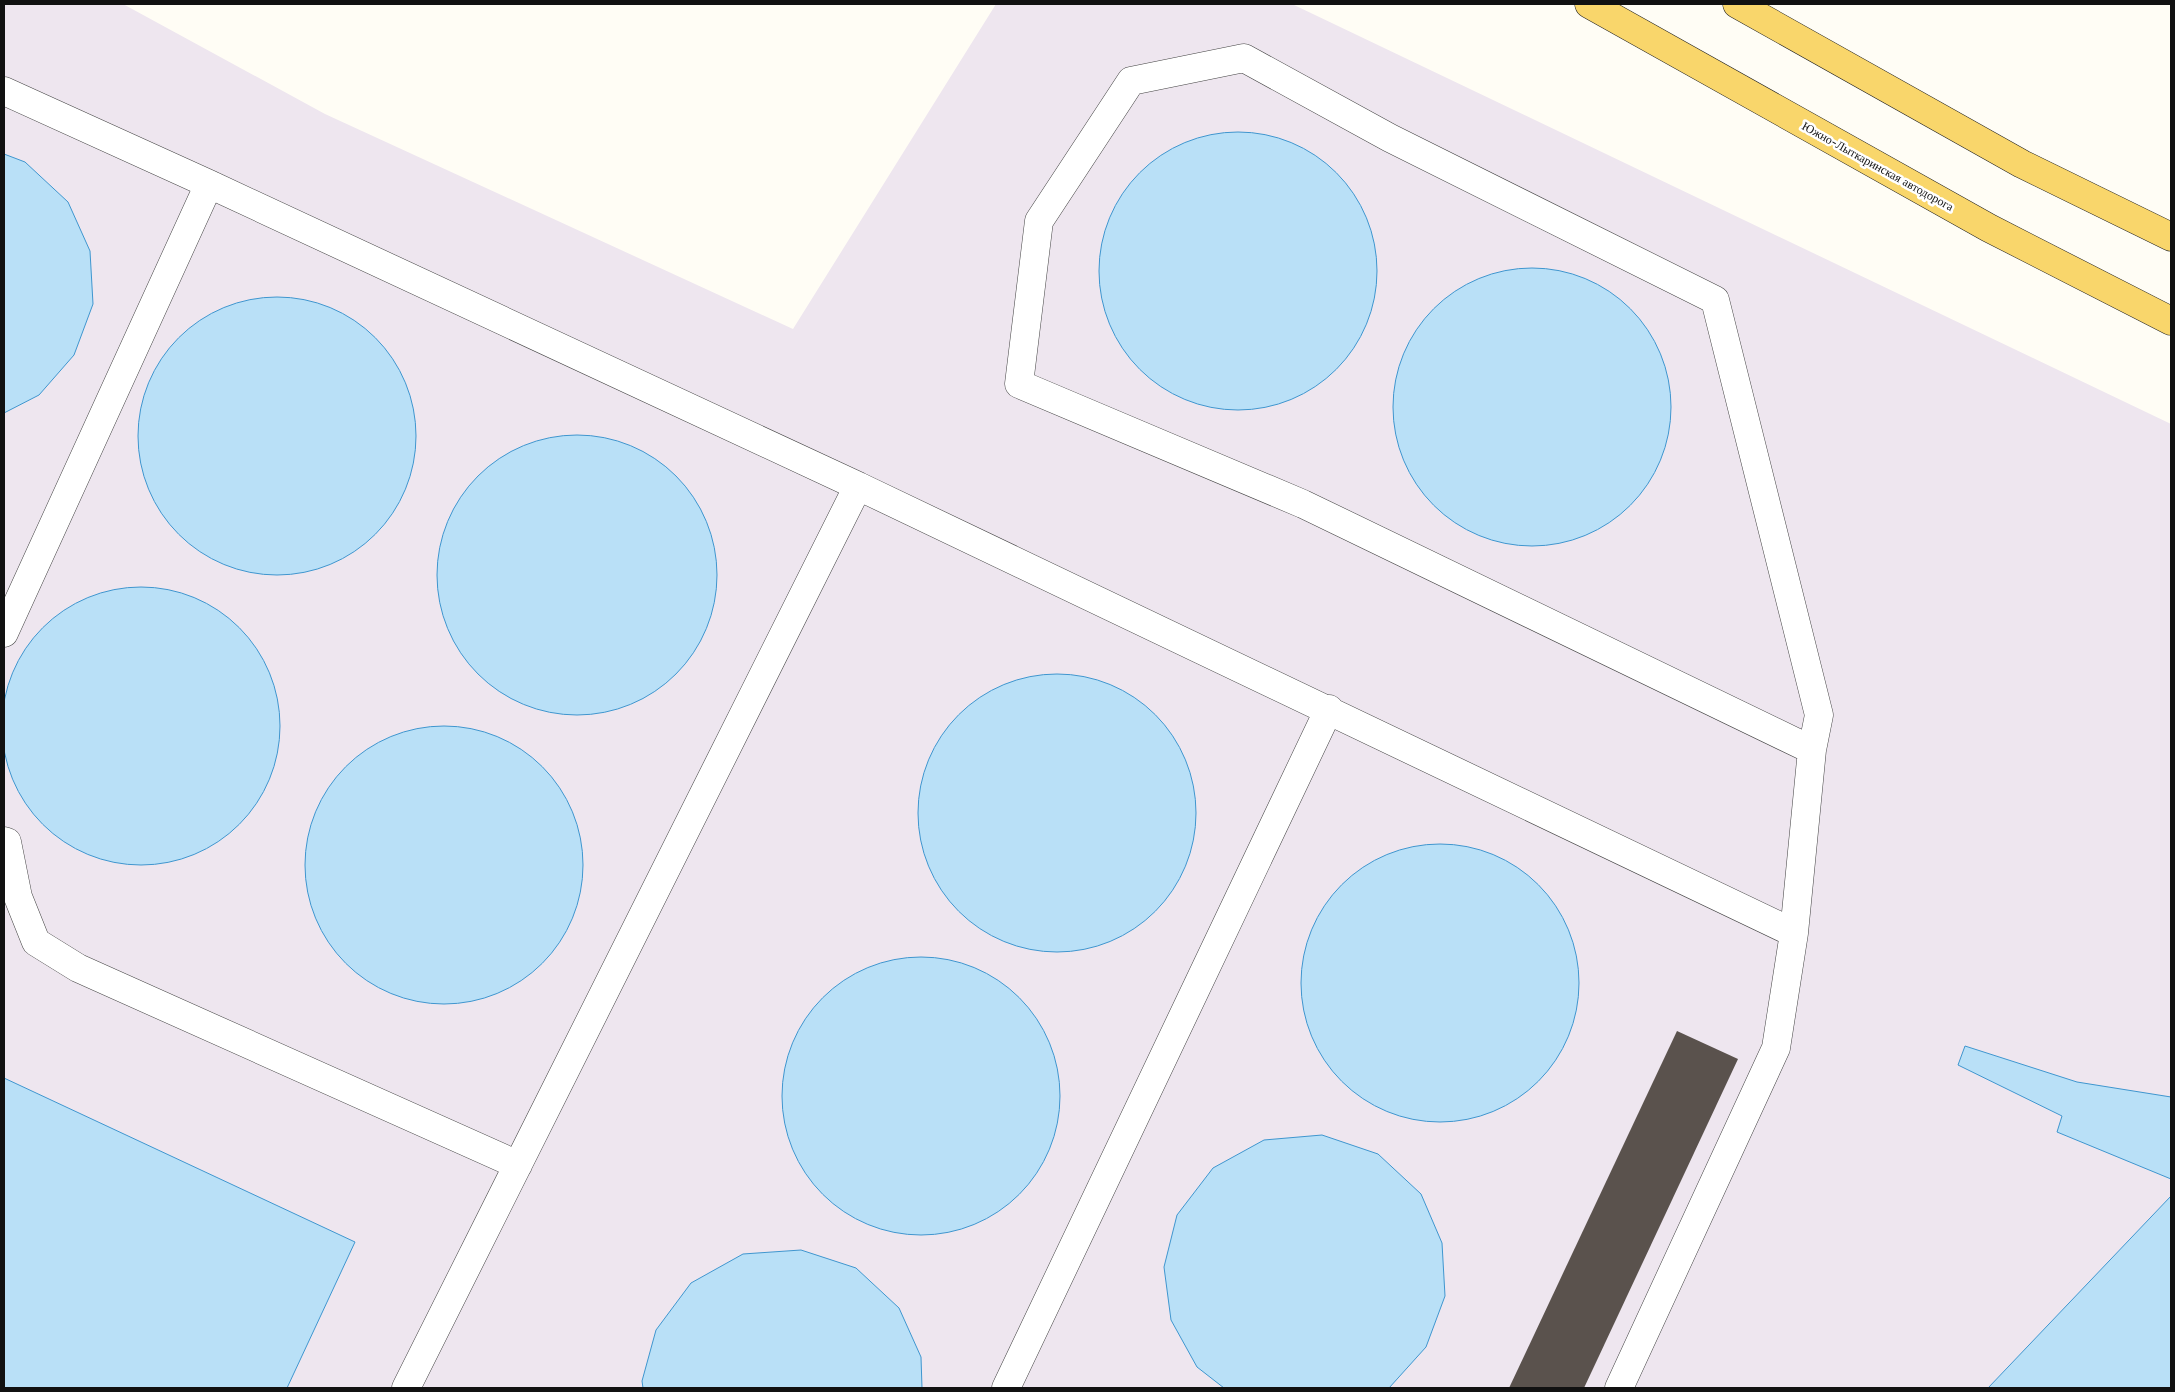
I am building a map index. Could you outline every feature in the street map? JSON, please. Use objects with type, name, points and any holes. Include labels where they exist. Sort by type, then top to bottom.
[{"type":"main road","name":"Южно-Лыткаринская автодорога","points":[[1589,4],[1989,228],[2171,321]]},
{"type":"main road","points":[[1737,4],[2022,164],[2171,238]]},
{"type":"lane","points":[[1619,1388],[1776,1048],[1794,933],[1812,750],[1819,715],[1715,300],[1390,138],[1244,58],[1131,81],[1039,221],[1019,384],[1303,504],[1812,750]]},
{"type":"lane","points":[[4,91],[209,184],[858,486],[1329,709],[1794,933]]},
{"type":"lane","points":[[4,633],[209,184]]},
{"type":"lane","points":[[406,1388],[858,486]]},
{"type":"lane","points":[[1006,1388],[1329,709]]},
{"type":"lane","points":[[4,841],[7,842],[18,897],[36,942],[78,968],[518,1165]]},
{"type":"shaded area","points":[[4,4],[123,4],[325,114],[793,329],[996,4],[1292,4],[2171,424],[2171,1388],[4,1388]]},
{"type":"water","points":[[1252,132],[1291,142],[1304,148],[1337,172],[1354,194],[1367,218],[1375,244],[1377,271],[1375,298],[1367,324],[1354,348],[1337,370],[1315,387],[1291,400],[1252,410],[1224,410],[1185,400],[1172,394],[1139,370],[1130,359],[1115,337],[1101,298],[1099,257],[1109,218],[1115,205],[1139,172],[1150,163],[1172,148],[1211,134]]},
{"type":"water","points":[[4,154],[25,162],[68,202],[90,251],[93,304],[74,355],[39,395],[4,413]]},
{"type":"water","points":[[1546,268],[1585,278],[1598,284],[1631,308],[1648,330],[1661,354],[1669,380],[1671,407],[1669,434],[1661,460],[1648,484],[1631,506],[1609,523],[1585,536],[1546,546],[1518,546],[1479,536],[1466,530],[1433,506],[1424,495],[1409,473],[1395,434],[1393,393],[1403,354],[1409,341],[1433,308],[1444,299],[1466,284],[1505,270]]},
{"type":"water","points":[[291,297],[330,307],[343,313],[376,337],[393,359],[406,383],[414,409],[416,436],[414,463],[406,489],[393,513],[376,535],[354,552],[330,565],[291,575],[263,575],[224,565],[211,559],[178,535],[169,524],[154,502],[140,463],[138,422],[148,383],[154,370],[178,337],[189,328],[211,313],[250,299]]},
{"type":"water","points":[[577,435],[604,438],[630,446],[655,459],[676,476],[693,497],[706,522],[714,548],[717,575],[714,602],[706,628],[693,653],[676,674],[655,691],[630,704],[604,712],[577,715],[550,712],[524,704],[499,691],[478,674],[461,653],[448,628],[440,602],[437,575],[440,548],[448,522],[461,497],[478,476],[499,459],[524,446],[550,438]]},
{"type":"water","points":[[155,587],[194,597],[207,603],[240,627],[257,649],[270,673],[278,699],[280,726],[278,753],[270,779],[257,803],[240,825],[218,842],[194,855],[155,865],[127,865],[88,855],[75,849],[42,825],[33,814],[18,792],[4,753],[2,712],[12,673],[18,660],[42,627],[53,618],[75,603],[114,589]]},
{"type":"water","points":[[1071,674],[1110,684],[1123,690],[1156,714],[1173,736],[1186,760],[1194,786],[1196,813],[1194,840],[1186,866],[1173,890],[1156,912],[1134,929],[1110,942],[1071,952],[1043,952],[1004,942],[991,936],[958,912],[949,901],[934,879],[920,840],[918,799],[928,760],[934,747],[958,714],[969,705],[991,690],[1030,676]]},
{"type":"water","points":[[458,726],[497,736],[510,742],[543,766],[560,788],[573,812],[581,838],[583,865],[581,892],[573,918],[560,942],[543,964],[521,981],[497,994],[458,1004],[430,1004],[391,994],[378,988],[345,964],[336,953],[321,931],[307,892],[305,851],[315,812],[321,799],[345,766],[356,757],[378,742],[417,728]]},
{"type":"water","points":[[1454,844],[1493,854],[1506,860],[1539,884],[1556,905],[1569,930],[1577,956],[1579,983],[1577,1010],[1569,1036],[1556,1061],[1539,1082],[1518,1099],[1493,1112],[1454,1122],[1426,1122],[1387,1112],[1374,1106],[1341,1082],[1332,1071],[1317,1049],[1303,1010],[1301,969],[1311,930],[1317,917],[1341,884],[1352,875],[1374,860],[1413,846]]},
{"type":"water","points":[[935,957],[974,967],[987,973],[1020,997],[1037,1019],[1050,1043],[1058,1069],[1060,1096],[1058,1123],[1050,1149],[1037,1173],[1020,1195],[998,1212],[974,1225],[935,1235],[907,1235],[868,1225],[855,1219],[822,1195],[813,1184],[798,1162],[784,1123],[782,1082],[792,1043],[798,1030],[822,997],[833,988],[855,973],[894,959]]},
{"type":"water","points":[[1965,1046],[2077,1082],[2171,1097],[2171,1179],[2057,1132],[2062,1116],[1958,1065]]},
{"type":"water","points":[[4,1078],[355,1242],[287,1388],[4,1388]]},
{"type":"water","points":[[1322,1135],[1378,1154],[1421,1194],[1442,1243],[1445,1296],[1426,1347],[1389,1388],[1224,1388],[1197,1367],[1171,1320],[1164,1267],[1177,1215],[1213,1168],[1264,1140]]},
{"type":"water","points":[[2171,1196],[2171,1388],[1988,1388]]},
{"type":"water","points":[[801,1250],[856,1268],[899,1308],[921,1357],[922,1388],[643,1388],[642,1381],[656,1330],[691,1283],[743,1254]]},
{"type":"building","points":[[1677,1031],[1738,1059],[1584,1388],[1509,1388]]}]
